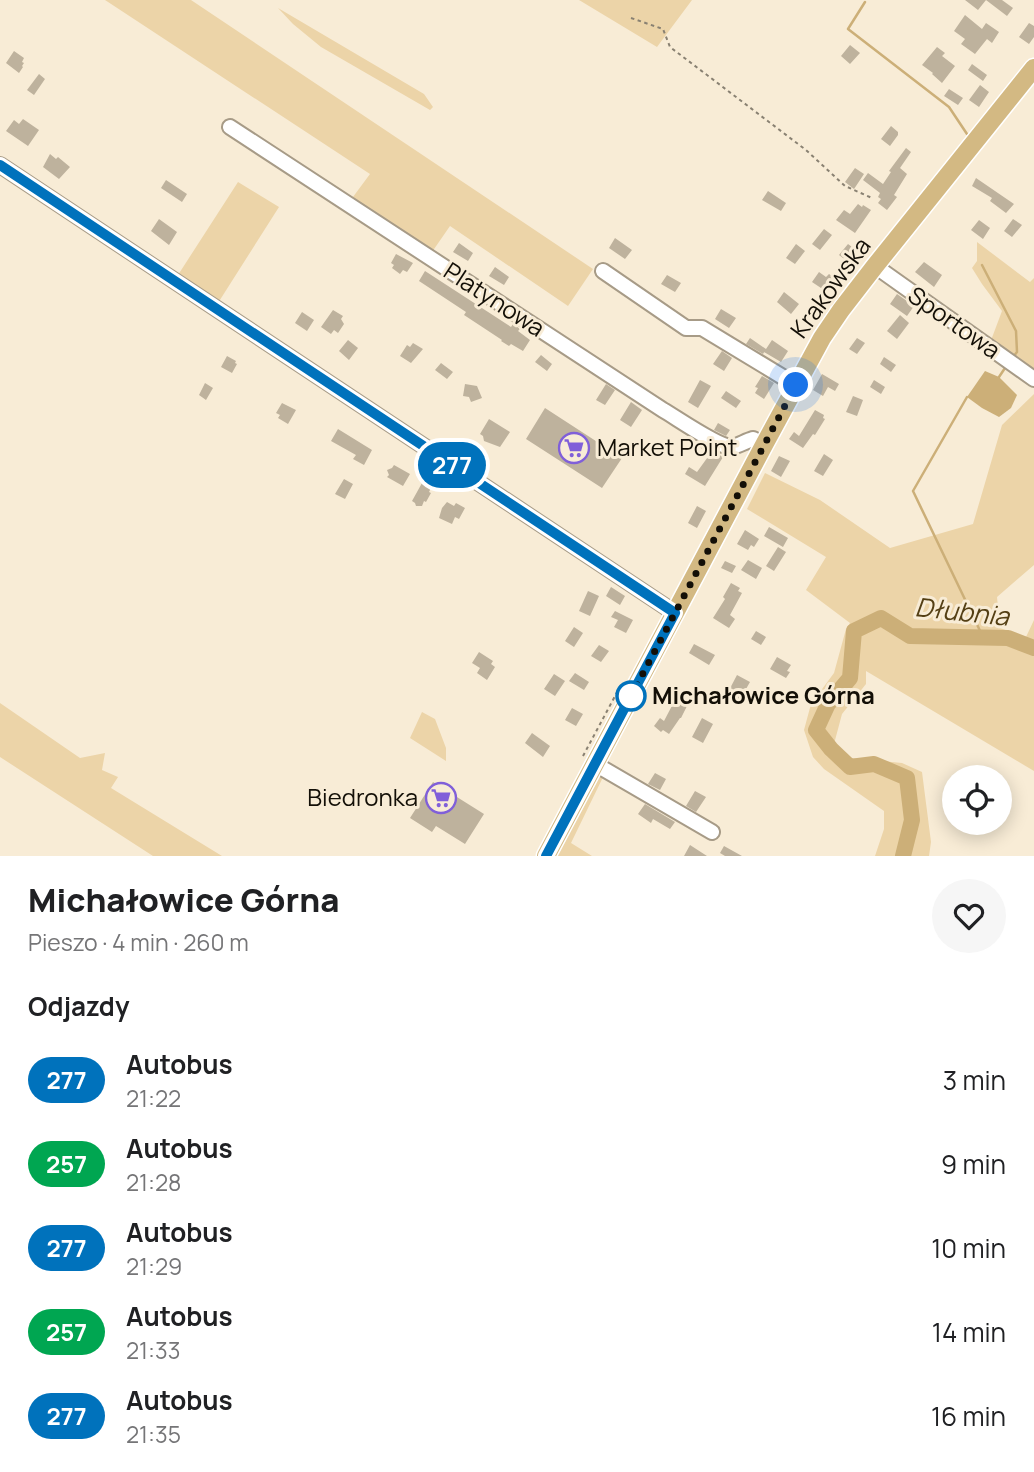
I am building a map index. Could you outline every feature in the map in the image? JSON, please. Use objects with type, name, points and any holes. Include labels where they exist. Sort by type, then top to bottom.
[{"type":"main road","name":"Krakowska","points":[[546,856],[827,330],[1034,68]]},
{"type":"street","name":"Platynowa","points":[[230,127],[721,445],[734,447],[753,439],[764,445]]},
{"type":"street","points":[[0,165],[675,613]]},
{"type":"street","name":"Sportowa","points":[[875,266],[1034,379]]},
{"type":"street","points":[[603,271],[686,328],[702,328],[796,385]]},
{"type":"street","points":[[595,764],[712,832]]},
{"type":"path","points":[[632,18],[663,29],[670,47],[806,150],[845,186],[872,198]]},
{"type":"shaded area","points":[[105,0],[191,0],[593,269],[568,306],[450,226],[432,252],[350,201],[370,174]]},
{"type":"shaded area","points":[[579,0],[692,0],[657,47]]},
{"type":"shaded area","points":[[278,8],[424,94],[433,107],[430,110],[321,47]]},
{"type":"shaded area","points":[[238,182],[279,207],[218,303],[178,275]]},
{"type":"shaded area","points":[[977,242],[1030,282],[1034,278],[1034,374],[990,343],[1002,311],[972,268],[977,261]]},
{"type":"shaded area","points":[[985,371],[999,377],[1017,395],[1011,408],[999,417],[967,397]]},
{"type":"shaded area","points":[[1034,394],[1034,565],[997,597],[1000,628],[1026,637],[1034,620],[1034,771],[866,671],[866,684],[842,714],[834,744],[851,758],[902,763],[922,772],[931,842],[929,856],[875,856],[884,829],[884,811],[824,769],[813,757],[804,730],[811,704],[834,673],[850,623],[806,590],[826,557],[747,509],[765,473],[820,500],[890,548],[973,524],[1002,425]]},
{"type":"shaded area","points":[[0,703],[80,758],[105,753],[102,770],[118,777],[111,788],[222,856],[153,856],[0,757]]},
{"type":"shaded area","points":[[422,712],[435,719],[446,748],[446,761],[410,738]]},
{"type":"shaded area","points":[[601,771],[605,773],[571,843],[592,856],[556,856]]},
{"type":"building","points":[[965,0],[986,0],[978,10]]},
{"type":"building","points":[[986,0],[1002,0],[1013,8],[1007,16]]},
{"type":"building","points":[[965,15],[982,29],[986,23],[999,32],[992,43],[987,39],[975,54],[961,44],[965,39],[954,31]]},
{"type":"building","points":[[1029,23],[1034,26],[1034,37],[1029,44],[1019,37]]},
{"type":"building","points":[[850,45],[860,53],[850,64],[841,56]]},
{"type":"building","points":[[937,47],[945,53],[942,56],[955,66],[942,83],[922,65]]},
{"type":"building","points":[[14,51],[24,58],[19,73],[6,63]]},
{"type":"building","points":[[972,64],[987,75],[983,81],[968,70]]},
{"type":"building","points":[[39,74],[45,79],[34,95],[27,90]]},
{"type":"building","points":[[980,85],[989,92],[979,107],[969,100]]},
{"type":"building","points":[[949,89],[963,98],[958,105],[944,96]]},
{"type":"building","points":[[23,119],[39,130],[28,146],[6,131],[14,120],[19,124]]},
{"type":"building","points":[[891,126],[898,135],[890,146],[881,139]]},
{"type":"building","points":[[906,148],[911,152],[900,168],[907,174],[894,195],[897,197],[887,210],[878,203],[881,199],[878,197],[880,193],[863,180],[868,173],[883,184]]},
{"type":"building","points":[[50,154],[70,167],[59,179],[43,167]]},
{"type":"building","points":[[855,168],[864,174],[854,189],[845,182]]},
{"type":"building","points":[[976,178],[1014,204],[1006,213],[990,201],[992,198],[972,186]]},
{"type":"building","points":[[166,180],[187,194],[182,202],[161,188]]},
{"type":"building","points":[[768,191],[786,203],[781,211],[762,200]]},
{"type":"building","points":[[858,204],[871,210],[855,233],[836,220],[844,210],[850,214]]},
{"type":"building","points":[[159,219],[177,232],[169,245],[151,231]]},
{"type":"building","points":[[1013,219],[1022,225],[1012,237],[1004,231]]},
{"type":"building","points":[[979,220],[990,228],[983,239],[971,230]]},
{"type":"building","points":[[824,229],[832,235],[820,250],[812,244]]},
{"type":"building","points":[[615,238],[632,250],[625,259],[609,248]]},
{"type":"building","points":[[459,243],[473,253],[468,261],[453,252]]},
{"type":"building","points":[[796,244],[805,251],[795,264],[786,258]]},
{"type":"building","points":[[848,244],[856,250],[848,262],[839,255]]},
{"type":"building","points":[[396,254],[413,263],[407,272],[403,270],[400,274],[392,268],[394,265],[391,263]]},
{"type":"building","points":[[924,262],[942,275],[934,287],[915,272]]},
{"type":"building","points":[[495,267],[509,277],[504,285],[489,276]]},
{"type":"building","points":[[425,271],[511,327],[513,324],[520,329],[518,331],[530,340],[523,351],[501,341],[464,315],[466,312],[419,281]]},
{"type":"building","points":[[819,272],[836,279],[827,292],[812,282]]},
{"type":"building","points":[[667,275],[681,283],[675,292],[661,284]]},
{"type":"building","points":[[784,292],[799,304],[791,314],[777,302]]},
{"type":"building","points":[[897,294],[914,306],[907,316],[890,304]]},
{"type":"building","points":[[721,309],[736,318],[729,328],[715,319]]},
{"type":"building","points":[[333,310],[343,316],[341,319],[344,324],[338,333],[334,330],[331,334],[321,327]]},
{"type":"building","points":[[302,312],[314,320],[307,331],[295,323]]},
{"type":"building","points":[[900,315],[909,323],[897,339],[887,331]]},
{"type":"building","points":[[750,338],[766,349],[763,354],[746,344]]},
{"type":"building","points":[[857,338],[865,343],[857,354],[849,349]]},
{"type":"building","points":[[348,340],[358,348],[349,360],[339,351]]},
{"type":"building","points":[[772,340],[788,351],[781,362],[764,352]]},
{"type":"building","points":[[413,343],[423,349],[411,363],[400,356],[407,345],[410,347]]},
{"type":"building","points":[[722,351],[732,358],[724,371],[713,364]]},
{"type":"building","points":[[541,355],[552,364],[547,371],[535,362]]},
{"type":"building","points":[[227,356],[237,364],[232,373],[221,367]]},
{"type":"building","points":[[884,357],[896,365],[891,372],[880,364]]},
{"type":"building","points":[[441,363],[453,372],[447,379],[435,370]]},
{"type":"building","points":[[822,374],[839,384],[835,391],[828,387],[823,396],[813,390]]},
{"type":"building","points":[[762,376],[774,383],[764,399],[755,393],[758,388],[755,387]]},
{"type":"building","points":[[700,380],[711,386],[698,408],[688,402]]},
{"type":"building","points":[[874,380],[885,387],[881,394],[870,387]]},
{"type":"building","points":[[205,383],[213,388],[206,400],[199,395]]},
{"type":"building","points":[[465,384],[477,386],[482,398],[471,402],[469,397],[463,396]]},
{"type":"building","points":[[606,384],[615,390],[605,405],[596,400]]},
{"type":"building","points":[[726,391],[741,401],[736,408],[721,398]]},
{"type":"building","points":[[853,396],[863,400],[857,416],[846,412]]},
{"type":"building","points":[[631,402],[642,410],[631,427],[620,420]]},
{"type":"building","points":[[282,403],[296,410],[288,424],[278,418],[280,415],[276,413]]},
{"type":"building","name":"Market Point","points":[[545,408],[622,458],[602,488],[526,439]]},
{"type":"building","points":[[815,410],[824,415],[825,419],[803,448],[789,439],[794,432],[799,436]]},
{"type":"building","points":[[489,419],[510,432],[500,447],[484,441],[480,434]]},
{"type":"building","points":[[718,423],[730,430],[726,436],[714,430]]},
{"type":"building","points":[[338,429],[372,450],[364,465],[353,459],[356,455],[331,441]]},
{"type":"building","points":[[696,442],[723,457],[705,486],[685,474],[689,467],[697,472],[710,454],[695,444]]},
{"type":"building","points":[[824,454],[833,460],[823,476],[814,471]]},
{"type":"building","points":[[779,456],[790,461],[781,477],[771,471]]},
{"type":"building","points":[[394,465],[410,474],[403,486],[387,477],[387,470]]},
{"type":"building","points":[[344,479],[353,484],[345,499],[335,494]]},
{"type":"building","points":[[422,483],[431,488],[431,493],[422,506],[416,506],[412,501]]},
{"type":"building","points":[[447,502],[465,508],[459,519],[455,517],[452,524],[439,518]]},
{"type":"building","points":[[697,506],[706,511],[697,528],[688,523]]},
{"type":"building","points":[[769,527],[788,538],[783,547],[764,536]]},
{"type":"building","points":[[745,530],[759,539],[754,547],[751,545],[748,550],[737,544]]},
{"type":"building","points":[[778,547],[786,552],[774,571],[766,566]]},
{"type":"building","points":[[748,560],[762,568],[756,579],[741,570]]},
{"type":"building","points":[[725,561],[736,566],[732,573],[721,568]]},
{"type":"building","points":[[731,583],[740,588],[738,591],[742,593],[730,615],[735,619],[729,628],[713,618]]},
{"type":"building","points":[[611,587],[625,596],[620,605],[606,596]]},
{"type":"building","points":[[588,591],[599,596],[590,616],[579,611]]},
{"type":"building","points":[[615,611],[633,620],[626,633],[614,627],[618,620],[611,617]]},
{"type":"building","points":[[574,627],[583,633],[574,647],[565,641]]},
{"type":"building","points":[[756,631],[766,637],[761,645],[751,639]]},
{"type":"building","points":[[694,644],[715,655],[709,665],[689,653]]},
{"type":"building","points":[[599,645],[609,651],[601,662],[591,656]]},
{"type":"building","points":[[479,652],[493,661],[491,664],[495,667],[487,680],[477,673],[480,668],[472,663]]},
{"type":"building","points":[[777,657],[791,665],[786,678],[770,669]]},
{"type":"building","points":[[575,673],[589,682],[584,690],[569,681]]},
{"type":"building","points":[[554,674],[565,681],[555,696],[544,689]]},
{"type":"building","points":[[737,675],[750,682],[738,703],[726,696]]},
{"type":"building","points":[[675,700],[687,706],[669,734],[663,730],[661,732],[654,726],[660,718],[664,721]]},
{"type":"building","points":[[572,708],[583,714],[576,726],[565,720]]},
{"type":"building","points":[[702,718],[713,724],[703,743],[692,737]]},
{"type":"building","points":[[532,733],[550,746],[543,757],[525,743]]},
{"type":"building","points":[[655,773],[666,779],[660,790],[648,784]]},
{"type":"building","name":"Biedronka","points":[[433,782],[484,814],[465,844],[436,826],[432,832],[410,818]]},
{"type":"building","points":[[695,791],[706,797],[696,812],[686,806]]},
{"type":"building","points":[[645,804],[675,822],[670,829],[653,819],[651,823],[638,814]]},
{"type":"building","points":[[690,845],[707,856],[684,856]]},
{"type":"building","points":[[724,846],[742,856],[725,856],[720,853]]},
{"type":"waterway","points":[[865,2],[848,29],[949,107],[967,134]]},
{"type":"waterway","points":[[982,265],[1016,331],[1017,352],[1013,357]]},
{"type":"waterway","points":[[999,377],[1007,365]]},
{"type":"waterway","points":[[967,397],[913,491],[983,637]]},
{"type":"waterway","name":"Dłubnia","points":[[903,856],[912,820],[907,778],[874,764],[850,767],[816,730],[828,704],[850,678],[854,631],[881,618],[910,636],[1008,638],[1034,648]]},
{"type":"bus line","name":"277","points":[[0,165],[675,613],[546,856]]},
{"type":"place","name":"Market Point","points":[[574,448]]},
{"type":"place","name":"Michałowice Górna","points":[[631,696]]},
{"type":"place","name":"Biedronka","points":[[441,798]]},
{"type":"route","points":[[631,696],[796,385]]}]
